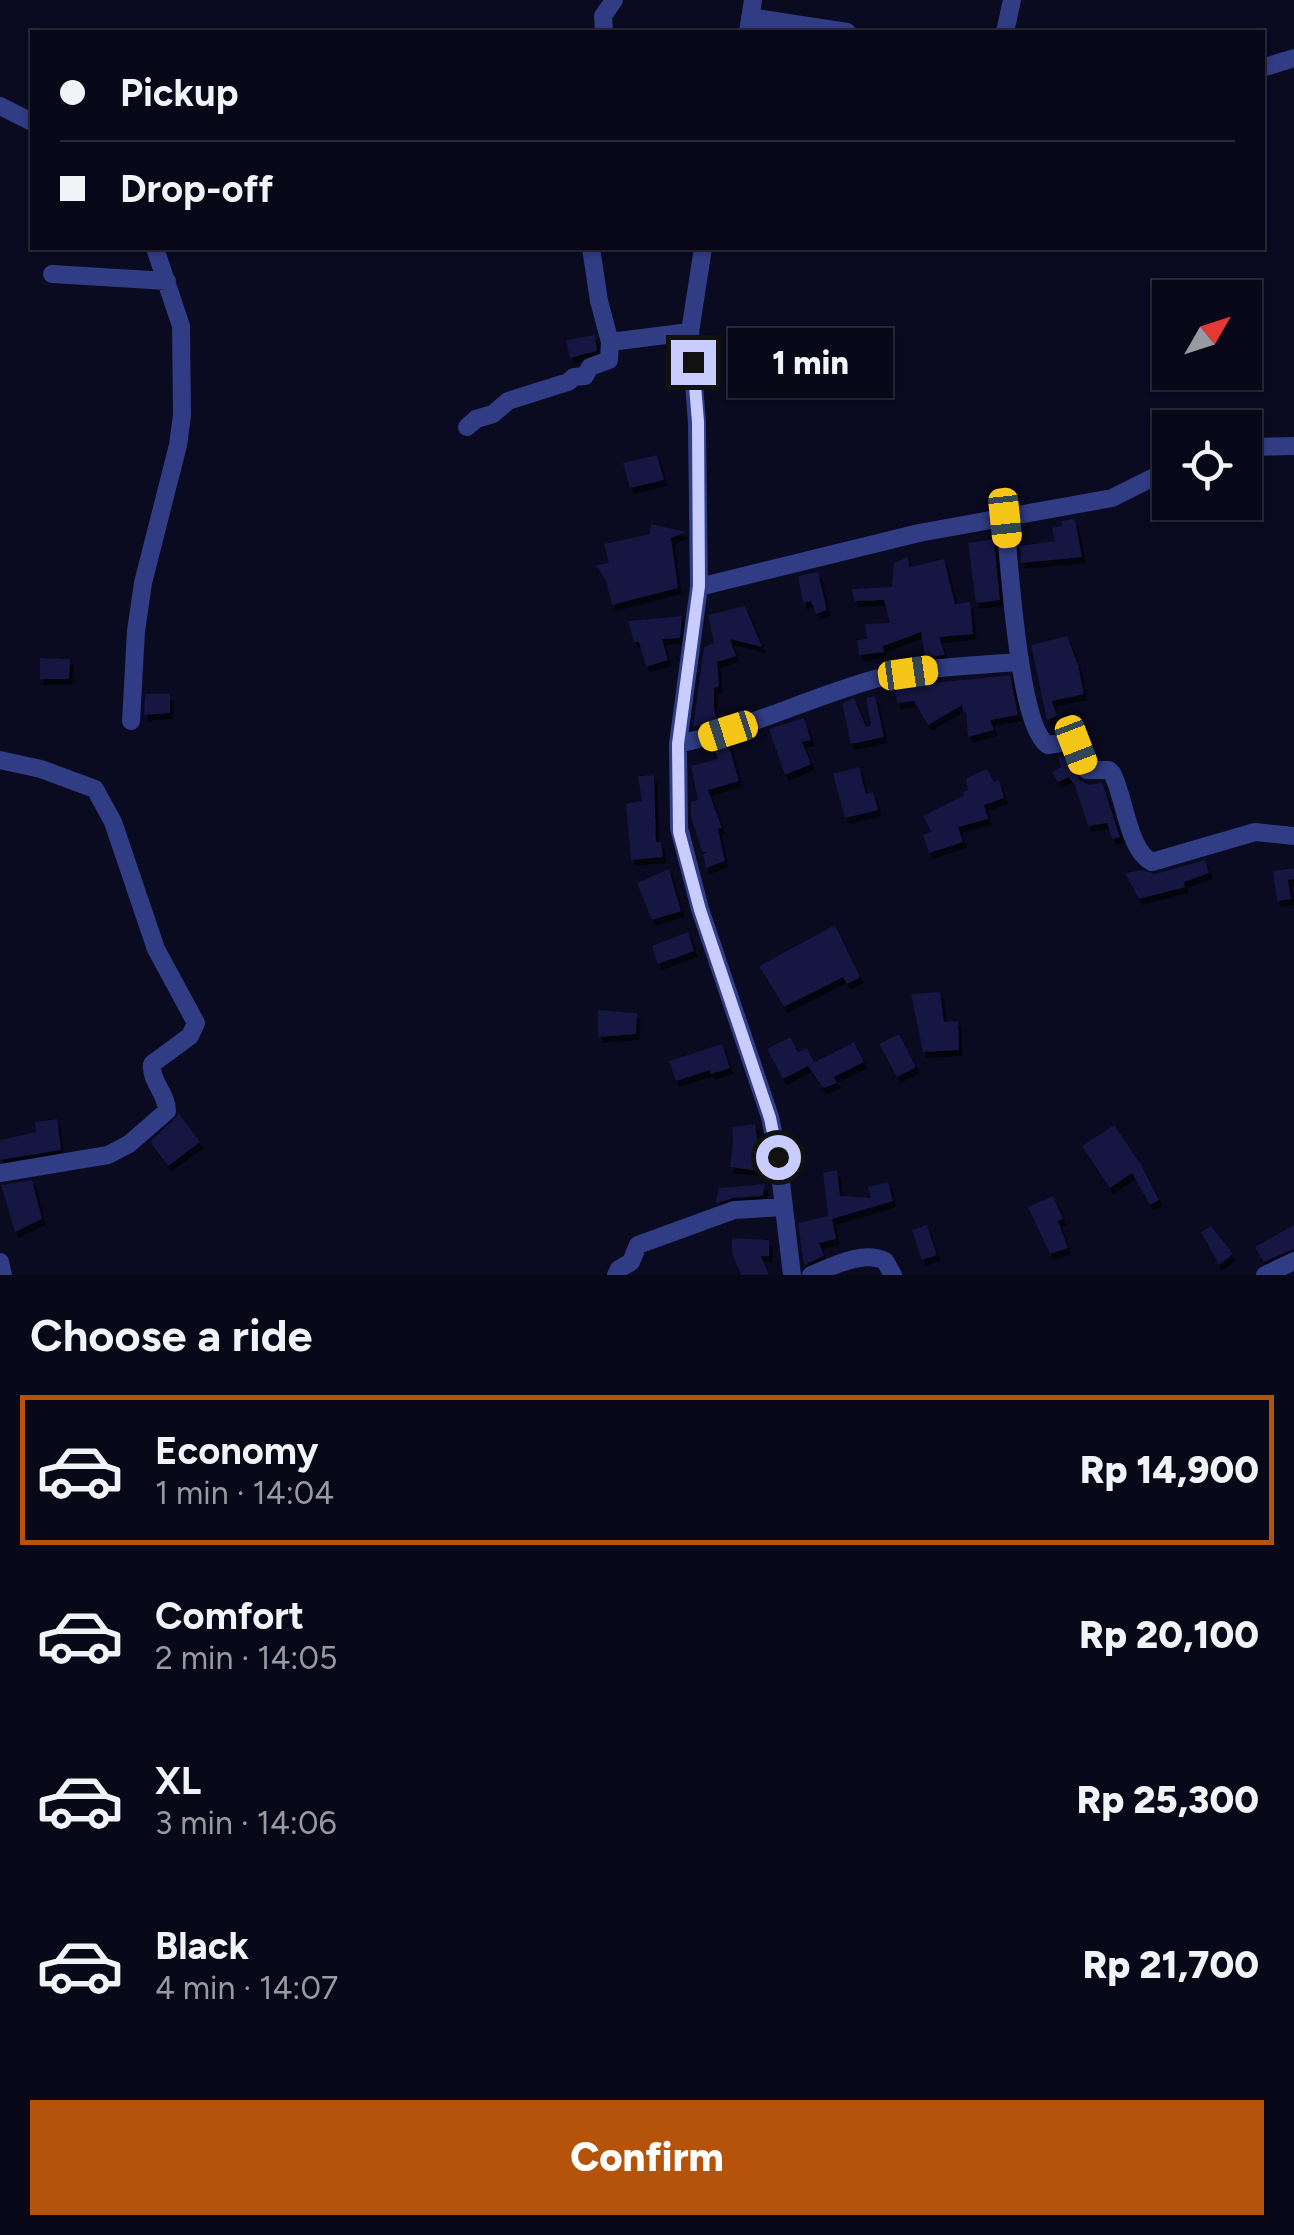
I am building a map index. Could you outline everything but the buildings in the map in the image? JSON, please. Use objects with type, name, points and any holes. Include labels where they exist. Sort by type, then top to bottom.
[{"type":"street","points":[[604,30],[603,16],[614,0]]},
{"type":"street","points":[[1005,30],[1012,0]]},
{"type":"street","points":[[750,16],[835,30]]},
{"type":"street","points":[[1265,67],[1294,58]]},
{"type":"street","points":[[0,106],[30,121]]},
{"type":"street","points":[[131,721],[143,583],[178,446],[182,415],[181,326],[156,250]]},
{"type":"street","points":[[467,426],[493,414],[508,401],[585,376],[590,366],[609,360],[610,342],[591,250]]},
{"type":"street","points":[[702,250],[690,332],[698,422],[699,586],[678,744],[679,832],[700,910],[770,1118],[792,1275]]},
{"type":"street","points":[[52,274],[168,281]]},
{"type":"street","points":[[610,342],[690,332]]},
{"type":"street","points":[[1262,447],[1294,446]]},
{"type":"street","points":[[699,586],[919,533],[1112,498],[1152,478]]},
{"type":"street","points":[[1005,518],[1019,662],[1040,740],[1048,745],[1073,741],[1087,770],[1112,773],[1144,858],[1152,862],[1245,834],[1294,836]]},
{"type":"street","points":[[678,744],[880,678],[1019,662]]},
{"type":"street","points":[[0,760],[41,769],[95,789],[113,822],[156,949],[196,1023],[190,1036],[152,1064],[151,1072],[167,1110],[129,1144],[108,1155],[0,1173]]},
{"type":"street","points":[[616,1275],[619,1268],[632,1262],[638,1246],[734,1210],[784,1207]]},
{"type":"street","points":[[812,1275],[869,1257],[885,1262],[894,1275]]},
{"type":"street","points":[[1265,1275],[1294,1261]]},
{"type":"street","points":[[0,1262],[2,1275]]},
{"type":"route","points":[[693,362],[698,422],[699,586],[678,744],[679,832],[700,910],[770,1118],[778,1157]]}]
